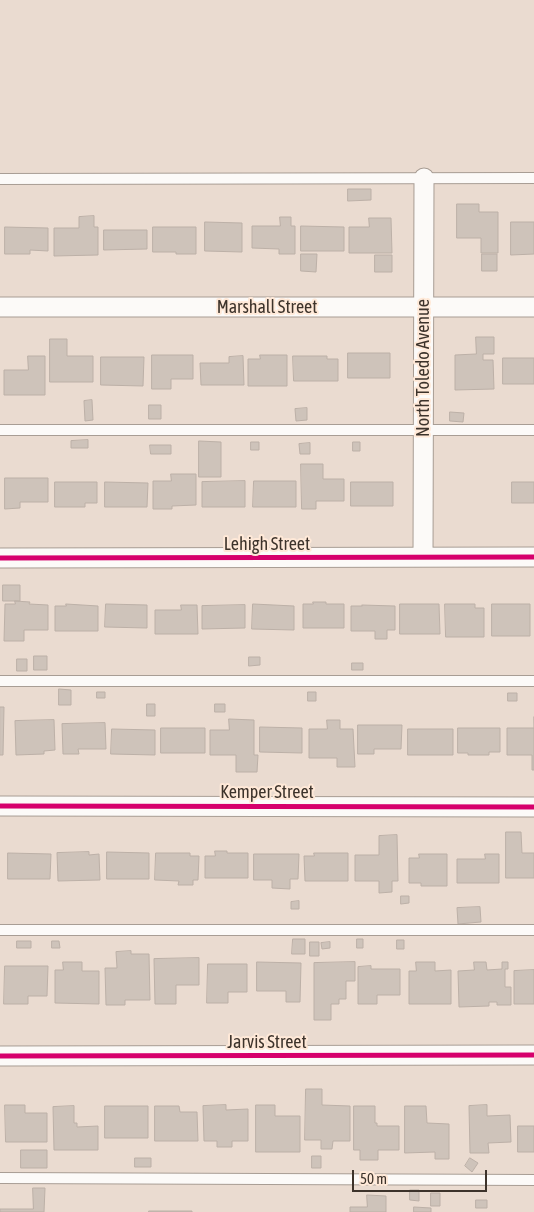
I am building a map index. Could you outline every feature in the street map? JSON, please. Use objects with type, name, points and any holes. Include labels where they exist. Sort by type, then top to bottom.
[{"type":"street","name":"North Toledo Avenue","points":[[423,557],[424,178]]},
{"type":"street","name":"Marshall Street","points":[[0,307],[534,307]]},
{"type":"street","name":"Lehigh Street","points":[[0,558],[534,558]]},
{"type":"street","name":"Kemper Street","points":[[0,806],[534,806]]},
{"type":"street","name":"Jarvis Street","points":[[0,1056],[534,1055]]},
{"type":"lane","points":[[0,179],[534,178]]},
{"type":"lane","points":[[0,430],[534,430]]},
{"type":"lane","points":[[0,680],[534,681]]},
{"type":"lane","points":[[0,930],[534,930]]},
{"type":"lane","points":[[0,1178],[534,1180]]},
{"type":"building","points":[[348,189],[371,189],[371,200],[348,201]]},
{"type":"building","points":[[457,204],[479,204],[479,212],[498,212],[498,253],[481,253],[481,238],[457,238]]},
{"type":"building","points":[[94,216],[94,227],[98,227],[98,255],[54,256],[54,228],[79,228],[79,217]]},
{"type":"building","points":[[280,217],[291,217],[291,226],[295,226],[295,254],[279,254],[279,249],[252,248],[252,226],[280,226]]},
{"type":"building","points":[[369,218],[391,218],[392,253],[349,253],[349,227],[369,227]]},
{"type":"building","points":[[205,222],[242,223],[242,252],[205,251]]},
{"type":"building","points":[[511,222],[534,222],[534,254],[511,255]]},
{"type":"building","points":[[301,226],[344,227],[344,251],[301,251]]},
{"type":"building","points":[[5,227],[48,228],[48,251],[30,250],[30,254],[5,254]]},
{"type":"building","points":[[153,227],[196,227],[196,254],[153,252]]},
{"type":"building","points":[[104,230],[147,230],[147,249],[104,250]]},
{"type":"building","points":[[301,254],[317,254],[316,272],[301,271]]},
{"type":"building","points":[[482,254],[497,254],[497,271],[482,271]]},
{"type":"building","points":[[375,255],[392,255],[392,272],[375,272]]},
{"type":"building","points":[[476,337],[494,337],[494,354],[483,354],[483,360],[493,360],[494,389],[455,390],[455,355],[476,354]]},
{"type":"building","points":[[50,339],[67,339],[67,356],[93,356],[93,382],[50,382]]},
{"type":"building","points":[[348,353],[390,353],[390,378],[348,378]]},
{"type":"building","points":[[152,355],[193,355],[193,379],[171,379],[171,389],[152,389]]},
{"type":"building","points":[[260,355],[287,355],[287,386],[248,386],[248,359],[260,359]]},
{"type":"building","points":[[28,356],[45,356],[45,395],[4,395],[4,370],[28,370]]},
{"type":"building","points":[[243,356],[244,385],[201,385],[200,363],[229,363],[229,357]]},
{"type":"building","points":[[293,356],[327,356],[327,359],[338,359],[338,381],[294,381]]},
{"type":"building","points":[[101,357],[144,357],[143,386],[101,385]]},
{"type":"building","points":[[503,358],[534,358],[534,384],[503,384]]},
{"type":"building","points":[[92,400],[93,420],[85,421],[84,401]]},
{"type":"building","points":[[149,405],[161,405],[161,419],[149,419]]},
{"type":"building","points":[[307,408],[307,420],[296,421],[295,409]]},
{"type":"building","points":[[450,412],[464,413],[463,422],[450,421]]},
{"type":"building","points":[[88,440],[88,448],[71,448],[71,441]]},
{"type":"building","points":[[199,441],[221,442],[221,477],[199,477]]},
{"type":"building","points":[[251,442],[259,442],[259,450],[251,450]]},
{"type":"building","points":[[353,442],[360,442],[360,451],[353,451]]},
{"type":"building","points":[[310,443],[310,454],[300,454],[299,444]]},
{"type":"building","points":[[150,445],[171,445],[171,454],[151,454]]},
{"type":"building","points":[[301,464],[323,464],[323,479],[344,479],[344,501],[316,501],[316,509],[302,509]]},
{"type":"building","points":[[171,474],[196,474],[196,505],[172,506],[172,509],[153,509],[153,481],[171,481]]},
{"type":"building","points":[[5,478],[48,478],[48,502],[20,502],[20,508],[5,509]]},
{"type":"building","points":[[245,481],[245,507],[202,507],[202,482]]},
{"type":"building","points":[[254,481],[296,481],[296,507],[253,507]]},
{"type":"building","points":[[55,482],[97,482],[97,503],[85,503],[85,507],[55,507]]},
{"type":"building","points":[[105,482],[148,483],[147,507],[105,507]]},
{"type":"building","points":[[351,482],[393,482],[393,506],[351,506]]},
{"type":"building","points":[[512,482],[534,482],[534,503],[512,503]]},
{"type":"building","points":[[3,585],[20,585],[20,601],[3,601]]},
{"type":"building","points":[[15,601],[48,605],[48,630],[24,630],[24,641],[4,641],[5,604],[15,604]]},
{"type":"building","points":[[313,602],[344,604],[344,628],[303,628],[303,604],[313,604]]},
{"type":"building","points":[[66,604],[98,606],[98,631],[55,631],[55,606],[66,606]]},
{"type":"building","points":[[106,604],[147,605],[147,628],[105,627]]},
{"type":"building","points":[[253,604],[294,606],[294,630],[252,629]]},
{"type":"building","points":[[400,604],[439,604],[440,634],[400,634]]},
{"type":"building","points":[[445,604],[475,604],[475,608],[484,608],[484,637],[446,637]]},
{"type":"building","points":[[492,604],[530,604],[530,636],[492,636]]},
{"type":"building","points":[[181,605],[197,605],[198,634],[155,634],[155,610],[181,610]]},
{"type":"building","points":[[245,605],[245,628],[202,629],[202,606]]},
{"type":"building","points":[[351,606],[395,606],[395,630],[387,630],[387,639],[375,639],[375,631],[351,631]]},
{"type":"building","points":[[34,656],[47,656],[47,670],[34,670]]},
{"type":"building","points":[[249,657],[260,657],[260,665],[249,666]]},
{"type":"building","points":[[17,659],[27,659],[27,671],[17,671]]},
{"type":"building","points":[[352,663],[363,663],[363,670],[352,670]]},
{"type":"building","points":[[59,689],[71,690],[71,705],[59,705]]},
{"type":"building","points":[[97,692],[105,692],[105,698],[97,698]]},
{"type":"building","points":[[308,692],[316,692],[316,701],[308,701]]},
{"type":"building","points":[[508,693],[517,693],[517,701],[508,701]]},
{"type":"building","points":[[147,704],[155,704],[155,716],[147,716]]},
{"type":"building","points":[[215,704],[225,704],[225,712],[215,712]]},
{"type":"building","points":[[0,707],[4,707],[3,755],[0,755]]},
{"type":"building","points":[[229,719],[254,720],[254,755],[258,755],[257,772],[236,772],[236,755],[210,755],[210,730],[229,730]]},
{"type":"building","points":[[54,720],[55,750],[44,751],[44,754],[16,755],[15,721]]},
{"type":"building","points":[[327,720],[340,720],[340,729],[353,729],[355,767],[337,767],[337,758],[309,758],[309,729],[327,729]]},
{"type":"building","points":[[105,723],[106,749],[78,749],[79,754],[63,754],[62,724]]},
{"type":"building","points":[[358,725],[402,725],[401,749],[374,749],[374,754],[358,754]]},
{"type":"building","points":[[260,727],[302,728],[302,753],[260,752]]},
{"type":"building","points":[[161,728],[205,728],[205,753],[161,753]]},
{"type":"building","points":[[458,728],[500,728],[500,752],[489,752],[489,755],[458,753]]},
{"type":"building","points":[[507,728],[534,728],[534,770],[532,770],[532,755],[507,755]]},
{"type":"building","points":[[112,729],[155,730],[155,755],[111,754]]},
{"type":"building","points":[[408,729],[453,729],[453,755],[408,755]]},
{"type":"building","points":[[506,832],[521,832],[522,853],[534,853],[534,878],[506,878]]},
{"type":"building","points":[[397,835],[398,881],[392,881],[392,892],[379,893],[379,881],[355,881],[355,855],[379,855],[379,836]]},
{"type":"building","points":[[215,851],[248,853],[248,878],[205,878],[205,856],[215,856]]},
{"type":"building","points":[[89,852],[89,855],[99,854],[100,880],[58,881],[57,853]]},
{"type":"building","points":[[107,852],[149,853],[149,879],[107,879]]},
{"type":"building","points":[[8,853],[51,854],[50,879],[8,879]]},
{"type":"building","points":[[156,853],[190,853],[190,856],[199,856],[198,880],[193,880],[193,885],[178,885],[179,881],[155,880]]},
{"type":"building","points":[[314,853],[348,853],[348,881],[305,881],[304,856],[314,856]]},
{"type":"building","points":[[254,854],[299,854],[298,879],[290,879],[290,889],[272,888],[272,880],[254,880]]},
{"type":"building","points":[[419,854],[447,854],[447,886],[421,886],[421,883],[409,883],[409,858],[419,858]]},
{"type":"building","points":[[485,854],[499,854],[499,883],[457,883],[457,859],[485,859]]},
{"type":"building","points":[[401,896],[409,896],[409,903],[401,904]]},
{"type":"building","points":[[299,901],[299,909],[291,909],[291,902]]},
{"type":"building","points":[[480,907],[481,922],[458,924],[457,908]]},
{"type":"building","points":[[293,939],[305,939],[305,954],[292,954]]},
{"type":"building","points":[[357,939],[363,939],[363,948],[357,948]]},
{"type":"building","points":[[397,940],[404,940],[404,949],[397,949]]},
{"type":"building","points":[[17,941],[31,941],[31,948],[17,948]]},
{"type":"building","points":[[52,941],[59,941],[60,948],[52,948]]},
{"type":"building","points":[[310,942],[319,942],[319,956],[310,956]]},
{"type":"building","points":[[330,942],[330,948],[322,949],[321,943]]},
{"type":"building","points":[[131,951],[131,954],[149,954],[150,1000],[125,1000],[125,1005],[106,1005],[105,968],[117,968],[116,952]]},
{"type":"building","points":[[199,958],[199,985],[176,985],[176,1004],[155,1004],[154,959]]},
{"type":"building","points":[[63,962],[82,962],[82,971],[99,971],[99,1004],[55,1003],[55,970],[63,970]]},
{"type":"building","points":[[257,962],[301,963],[300,1002],[286,1002],[286,991],[257,991]]},
{"type":"building","points":[[355,962],[355,981],[346,981],[346,999],[339,999],[339,1004],[331,1004],[331,1020],[314,1020],[314,963]]},
{"type":"building","points":[[416,962],[435,962],[435,971],[451,970],[451,1004],[409,1004],[409,971],[416,971]]},
{"type":"building","points":[[474,962],[486,962],[487,970],[502,969],[502,962],[508,962],[508,969],[505,969],[505,987],[511,987],[511,1005],[497,1005],[497,1002],[489,1002],[489,1006],[459,1007],[458,971],[474,970]]},
{"type":"building","points":[[208,964],[247,964],[247,992],[228,992],[228,1003],[207,1003]]},
{"type":"building","points":[[5,966],[48,966],[47,996],[28,996],[28,1004],[4,1004]]},
{"type":"building","points":[[371,966],[371,969],[400,969],[400,995],[377,995],[377,1004],[358,1004],[358,967]]},
{"type":"building","points":[[534,970],[534,1004],[514,1004],[514,971]]},
{"type":"building","points":[[306,1089],[322,1089],[322,1105],[350,1106],[350,1141],[333,1141],[332,1149],[321,1149],[321,1140],[305,1140]]},
{"type":"building","points":[[5,1105],[25,1105],[25,1113],[47,1113],[47,1142],[6,1142]]},
{"type":"building","points":[[226,1105],[226,1110],[248,1109],[248,1141],[232,1141],[232,1147],[217,1147],[217,1141],[204,1141],[203,1106]]},
{"type":"building","points":[[256,1105],[275,1105],[275,1116],[300,1116],[300,1152],[256,1152]]},
{"type":"building","points":[[487,1105],[487,1116],[510,1115],[511,1142],[488,1143],[489,1153],[470,1153],[469,1106]]},
{"type":"building","points":[[74,1106],[74,1123],[77,1123],[77,1127],[98,1126],[98,1150],[54,1150],[53,1107]]},
{"type":"building","points":[[105,1106],[148,1106],[148,1138],[105,1138]]},
{"type":"building","points":[[155,1106],[179,1106],[180,1112],[197,1112],[198,1141],[155,1141]]},
{"type":"building","points":[[354,1106],[375,1106],[375,1123],[377,1123],[377,1126],[399,1126],[399,1150],[378,1150],[378,1160],[360,1160],[360,1150],[354,1150]]},
{"type":"building","points":[[405,1106],[426,1106],[427,1123],[449,1124],[449,1159],[435,1159],[435,1152],[405,1153]]},
{"type":"building","points":[[518,1126],[534,1126],[534,1152],[518,1152]]},
{"type":"building","points":[[21,1150],[47,1150],[47,1168],[21,1168]]},
{"type":"building","points":[[312,1156],[321,1156],[321,1168],[312,1168]]},
{"type":"building","points":[[135,1158],[151,1158],[151,1167],[135,1167]]},
{"type":"building","points":[[470,1158],[478,1163],[472,1172],[465,1166]]},
{"type":"building","points":[[33,1188],[45,1188],[44,1212],[0,1212],[0,1209],[33,1209]]},
{"type":"building","points":[[410,1190],[419,1190],[419,1201],[410,1200]]},
{"type":"building","points":[[431,1193],[440,1193],[440,1206],[431,1206]]},
{"type":"building","points":[[367,1195],[386,1196],[386,1212],[350,1212],[350,1207],[367,1207]]},
{"type":"building","points":[[476,1200],[487,1200],[487,1208],[476,1208]]},
{"type":"building","points":[[414,1207],[431,1208],[431,1212],[414,1212]]},
{"type":"building","points":[[192,1211],[192,1212],[149,1212]]},
{"type":"cycle path","points":[[0,558],[534,557]]},
{"type":"cycle path","points":[[0,806],[534,807]]},
{"type":"cycle path","points":[[0,1056],[534,1055]]}]
